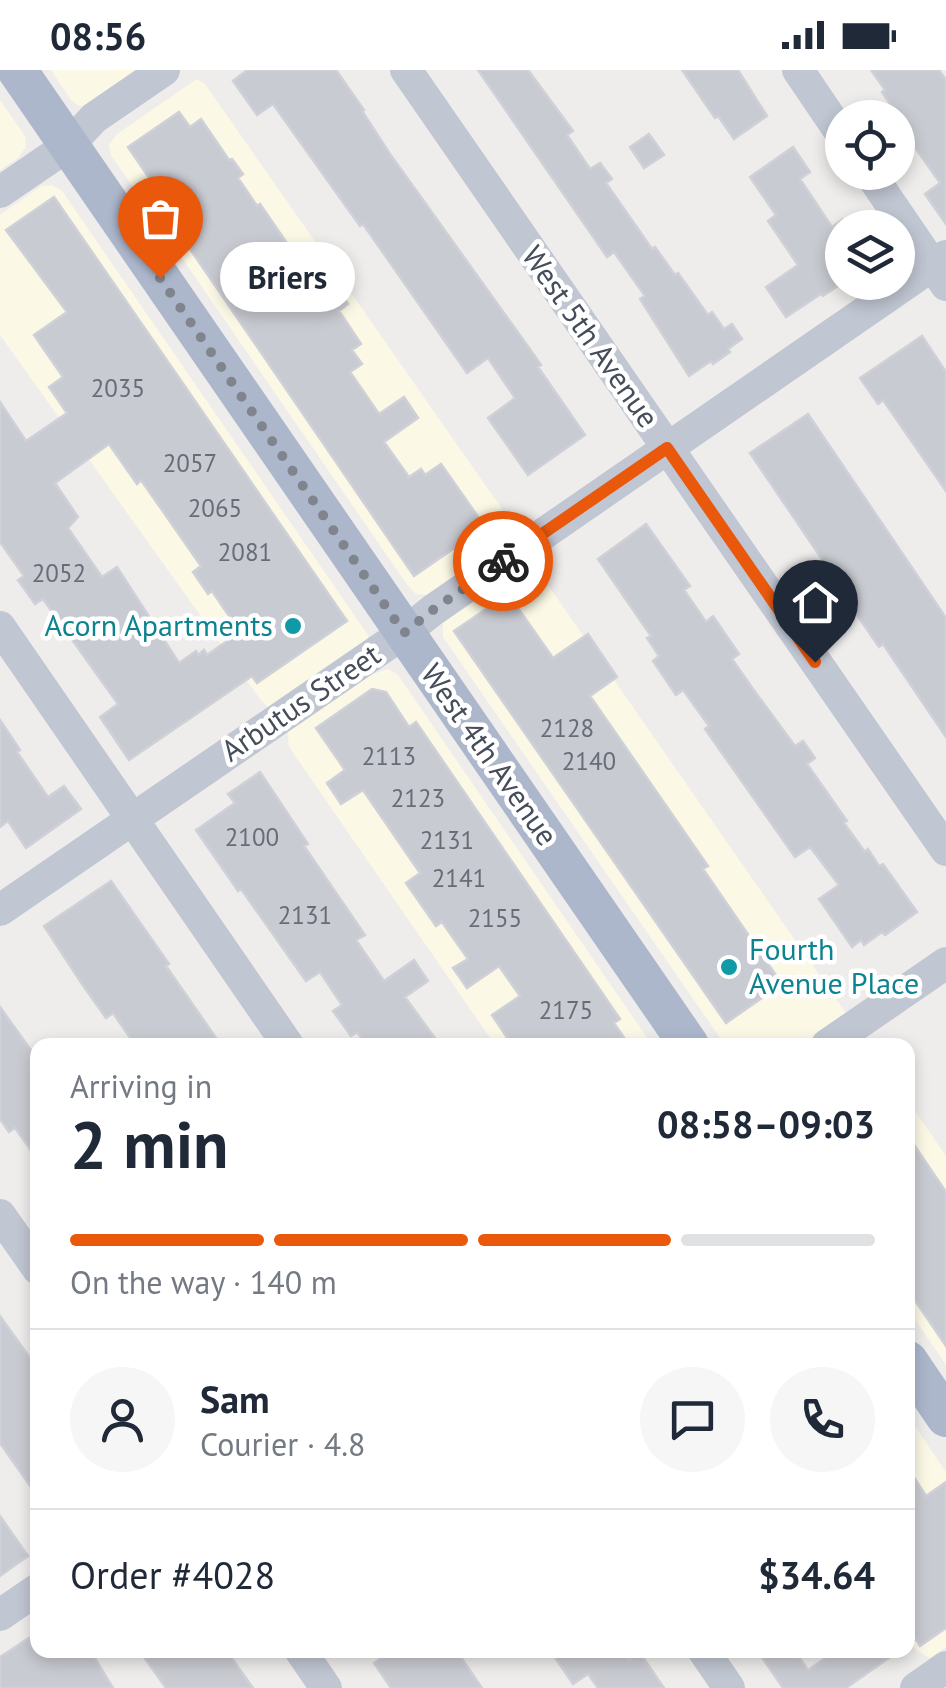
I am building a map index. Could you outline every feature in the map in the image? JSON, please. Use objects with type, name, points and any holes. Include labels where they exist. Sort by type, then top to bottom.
[{"type":"main road","name":"West 4th Avenue","points":[[17,70],[685,1038]]},
{"type":"main road","points":[[915,1371],[946,1417]]},
{"type":"street","points":[[0,192],[68,145],[94,118],[164,70]]},
{"type":"street","name":"West 5th Avenue","points":[[406,70],[946,850]]},
{"type":"street","points":[[798,70],[825,109]]},
{"type":"street","points":[[882,190],[942,269]]},
{"type":"street","name":"Arbutus Street","points":[[0,910],[667,448],[942,269]]},
{"type":"street","points":[[0,627],[283,1038]]},
{"type":"street","points":[[837,1038],[946,963]]},
{"type":"street","points":[[0,1215],[30,1258]]},
{"type":"street","points":[[0,1615],[30,1594]]},
{"type":"street","points":[[305,1658],[326,1688]]},
{"type":"street","points":[[708,1658],[729,1688]]},
{"type":"street","points":[[916,1688],[946,1668]]},
{"type":"shaded area","points":[[51,70],[143,70],[89,106],[83,106],[71,100]]},
{"type":"shaded area","points":[[197,79],[205,84],[517,534],[428,595],[416,594],[408,586],[111,155],[109,145],[117,134]]},
{"type":"shaded area","points":[[0,100],[25,136],[26,147],[0,170]]},
{"type":"shaded area","points":[[52,185],[62,191],[368,635],[368,643],[272,711],[0,335],[0,215],[41,186]]},
{"type":"shaded area","points":[[523,564],[534,565],[863,1038],[720,1038],[443,637],[443,622]]},
{"type":"shaded area","points":[[388,669],[398,675],[647,1038],[490,1038],[289,747],[287,728],[373,674]]},
{"type":"shaded area","points":[[915,1111],[946,1156],[946,1365],[915,1319]]},
{"type":"shaded area","points":[[915,1426],[946,1472],[946,1647],[930,1658],[916,1650]]},
{"type":"building","points":[[247,70],[336,70],[390,154],[541,365],[538,367],[585,435],[528,475],[488,418],[515,398],[488,358],[467,373],[273,104],[257,115],[233,81]]},
{"type":"building","points":[[478,70],[528,70],[573,131],[567,135],[590,169],[600,163],[612,179],[606,183],[652,249],[655,247],[675,275],[678,273],[708,315],[712,312],[724,329],[732,324],[742,339],[728,349],[730,352],[689,376],[640,299],[645,296],[614,252],[607,257]]},
{"type":"building","points":[[682,70],[738,70],[767,116],[734,139]]},
{"type":"building","points":[[871,70],[939,70],[946,80],[946,224],[925,194],[940,183],[915,148],[915,100],[887,100],[882,92],[885,90]]},
{"type":"building","points":[[179,112],[190,127],[201,119],[243,174],[238,178],[257,206],[260,204],[326,294],[336,287],[348,304],[339,311],[361,344],[352,350],[362,364],[350,372],[379,414],[404,397],[418,418],[384,442],[409,477],[421,469],[425,475],[441,464],[479,518],[473,522],[479,531],[414,576],[151,192],[156,188],[128,147]]},
{"type":"building","points":[[649,134],[664,155],[644,168],[630,147]]},
{"type":"building","points":[[793,147],[810,172],[800,179],[825,216],[825,295],[786,317],[766,287],[798,265],[768,221],[776,215],[750,177]]},
{"type":"building","points":[[54,197],[347,621],[257,683],[252,676],[129,760],[100,717],[118,704],[43,599],[35,604],[18,580],[24,576],[0,542],[0,402],[26,441],[67,413],[49,387],[63,377],[34,335],[67,312],[6,230]],"holes":[[[109,444],[137,484],[141,480],[201,566],[193,572],[208,594],[212,591],[240,632],[207,655],[204,650],[198,655],[196,651],[179,663],[117,567],[102,577],[68,528],[78,517],[55,483]]]},
{"type":"building","points":[[922,336],[946,372],[946,491],[883,400],[878,404],[860,378]]},
{"type":"building","points":[[808,414],[946,618],[946,737],[883,644],[879,647],[750,453]]},
{"type":"building","points":[[646,524],[690,586],[684,590],[706,622],[713,616],[739,654],[732,659],[753,689],[795,746],[803,741],[815,758],[807,764],[847,821],[844,823],[865,852],[868,849],[879,866],[883,864],[917,912],[885,935],[882,932],[864,945],[861,940],[852,947],[819,899],[839,885],[810,847],[795,857],[705,729],[709,726],[683,690],[676,695],[653,661],[659,656],[647,638],[651,636],[598,559]]},
{"type":"building","points":[[508,594],[553,658],[588,634],[617,677],[590,696],[708,866],[703,869],[782,984],[726,1023],[454,631]]},
{"type":"building","points":[[372,689],[386,692],[409,727],[416,722],[620,1019],[614,1023],[624,1038],[507,1038],[492,1015],[520,996],[499,966],[467,988],[453,968],[468,959],[442,922],[436,926],[406,883],[420,873],[363,790],[341,804],[327,783],[345,770],[316,728]]},
{"type":"building","points":[[0,720],[48,797],[64,786],[81,809],[26,848],[8,821],[0,827]]},
{"type":"building","points":[[260,772],[308,844],[304,846],[365,935],[356,940],[384,981],[414,960],[428,981],[405,997],[435,1038],[361,1038],[357,1032],[351,1036],[333,1011],[342,1005],[320,972],[306,981],[196,830],[235,803],[228,794]]},
{"type":"building","points":[[111,881],[216,1038],[130,1038],[113,1013],[106,1018],[44,926]]},
{"type":"building","points":[[0,1007],[30,1049],[30,1149],[15,1128],[9,1132],[0,1119]]},
{"type":"building","points":[[915,1146],[946,1192],[946,1346],[915,1300]]},
{"type":"building","points":[[0,1316],[30,1358],[30,1486],[0,1443]]},
{"type":"building","points":[[915,1479],[926,1496],[946,1482],[946,1628],[920,1646],[916,1639]]},
{"type":"building","points":[[0,1516],[28,1556],[0,1576]]},
{"type":"building","points":[[30,1637],[30,1658],[95,1658],[113,1688],[0,1688],[0,1657]]},
{"type":"building","points":[[145,1658],[232,1658],[253,1688],[166,1688]]},
{"type":"building","points":[[381,1658],[461,1658],[482,1688],[391,1688],[374,1663]]},
{"type":"building","points":[[555,1658],[643,1658],[664,1688],[598,1688],[588,1674],[573,1684]]},
{"type":"building","points":[[762,1658],[800,1658],[808,1670],[825,1658],[889,1658],[846,1688],[783,1688]]},
{"type":"way so far","points":[[160,278],[404,633],[503,561]]},
{"type":"place","name":"Briers","points":[[160,278]]},
{"type":"place","name":"Acorn Apartments","points":[[293,626]]},
{"type":"place","name":"Fourth Avenue Place","points":[[729,967]]},
{"type":"route","points":[[503,561],[667,448],[815,662]]}]
